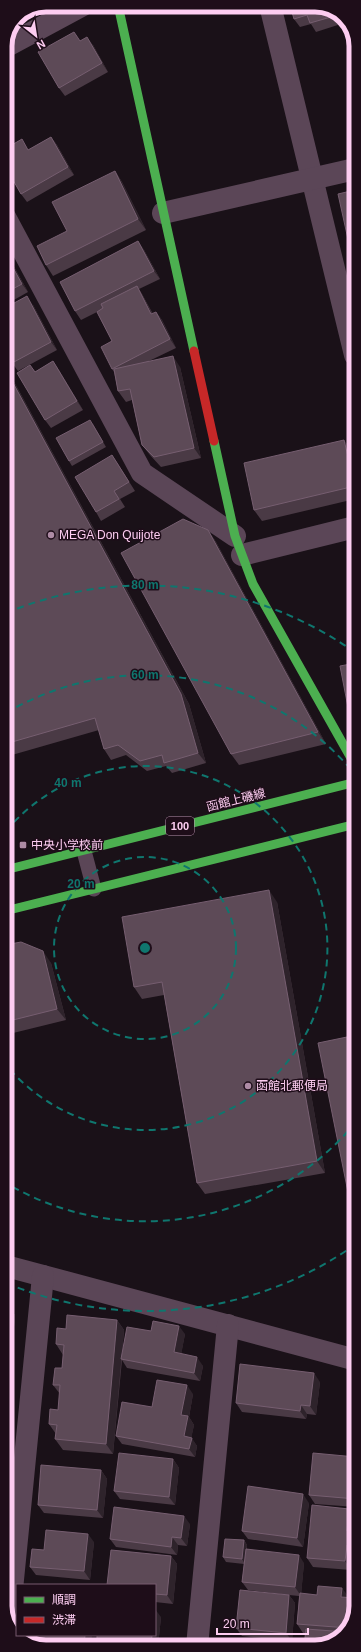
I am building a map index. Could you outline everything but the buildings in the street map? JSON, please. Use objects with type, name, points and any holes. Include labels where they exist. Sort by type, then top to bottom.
[{"type":"street","points":[[12,43],[70,12]]},
{"type":"street","points":[[120,12],[238,545],[254,584],[349,754]]},
{"type":"street","points":[[272,12],[314,179],[349,329]]},
{"type":"street","points":[[163,213],[349,170]]},
{"type":"street","points":[[12,230],[142,472],[238,545],[349,528]]},
{"type":"street","name":"函館上磯線","points":[[12,868],[349,784]]},
{"type":"street","points":[[12,909],[349,826]]},
{"type":"street","points":[[12,1268],[349,1358]]},
{"type":"street","points":[[12,1566],[43,1276]]},
{"type":"street","points":[[198,1640],[228,1325]]},
{"type":"lane","points":[[84,850],[94,889]]},
{"type":"traffic: fast","points":[[120,12],[194,351]]},
{"type":"traffic: fast","points":[[214,441],[235,536],[253,584],[349,755]]},
{"type":"traffic: fast","points":[[12,868],[349,784]]},
{"type":"traffic: fast","points":[[12,909],[349,826]]},
{"type":"traffic: jam","points":[[194,351],[214,441]]},
{"type":"place","name":"MEGA Don Quijote","points":[[51,535]]},
{"type":"place","name":"中央小学校前","points":[[23,845]]},
{"type":"place","name":"函館北郵便局","points":[[248,1086]]}]
